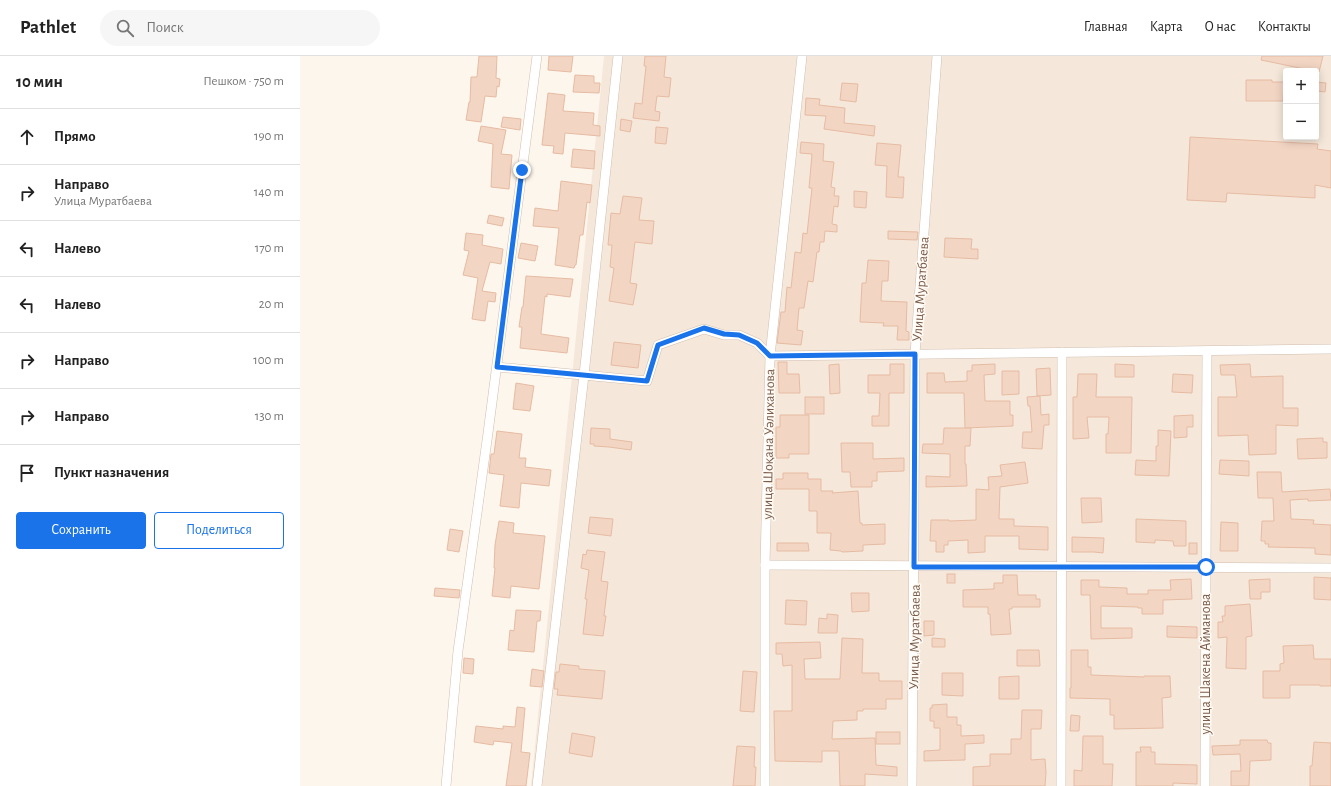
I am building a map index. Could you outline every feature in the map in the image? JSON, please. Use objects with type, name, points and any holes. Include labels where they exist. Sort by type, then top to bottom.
[{"type":"street","points":[[446,786],[458,651],[497,367],[537,56]]},
{"type":"street","points":[[537,786],[584,375],[618,56]]},
{"type":"street","name":"улица Шоқана Уәлиханова","points":[[765,786],[765,565],[770,356],[802,56]]},
{"type":"street","name":"Улица Муратбаева","points":[[912,786],[915,354],[937,56]]},
{"type":"street","points":[[497,367],[647,381],[658,345],[704,328],[724,334],[739,335],[757,343],[770,356],[1331,349]]},
{"type":"street","name":"улица Шакена Айманова","points":[[1205,786],[1207,351]]},
{"type":"street","points":[[1061,786],[1062,352]]},
{"type":"street","points":[[765,565],[914,567],[1331,568]]},
{"type":"shaded area","points":[[604,56],[1331,56],[1331,786],[531,786]]},
{"type":"building","points":[[479,56],[497,56],[496,78],[500,79],[499,87],[497,86],[496,97],[485,96],[481,122],[466,120],[470,102],[471,77],[477,77]]},
{"type":"building","points":[[549,56],[573,56],[571,72],[548,70]]},
{"type":"building","points":[[645,56],[666,56],[664,77],[671,78],[669,97],[657,96],[655,111],[660,112],[659,121],[633,118],[635,103],[642,104],[646,66],[644,66]]},
{"type":"building","points":[[1262,56],[1323,56],[1319,72],[1319,68],[1300,68],[1261,60]]},
{"type":"building","points":[[575,75],[594,76],[594,83],[600,83],[599,93],[573,92]]},
{"type":"building","points":[[1246,80],[1272,80],[1272,82],[1283,82],[1283,101],[1246,101]]},
{"type":"building","points":[[1319,82],[1326,83],[1325,92],[1319,91]]},
{"type":"building","points":[[842,83],[858,84],[856,102],[840,100]]},
{"type":"building","points":[[548,93],[565,95],[563,111],[594,113],[593,125],[600,126],[600,136],[565,133],[563,154],[553,153],[554,146],[542,145]]},
{"type":"building","points":[[806,98],[820,99],[819,105],[845,108],[844,123],[875,126],[874,136],[824,129],[826,116],[805,115]]},
{"type":"building","points":[[503,117],[521,119],[520,130],[501,127]]},
{"type":"building","points":[[621,119],[632,121],[630,132],[620,130]]},
{"type":"building","points":[[481,126],[506,130],[501,154],[512,155],[509,189],[491,187],[493,144],[478,141]]},
{"type":"building","points":[[656,127],[668,128],[666,144],[655,143]]},
{"type":"building","points":[[1190,137],[1318,144],[1317,149],[1331,151],[1331,188],[1315,185],[1315,198],[1227,193],[1226,202],[1187,200]]},
{"type":"building","points":[[801,142],[824,144],[823,161],[834,162],[831,187],[835,188],[834,196],[839,196],[838,207],[834,206],[832,224],[837,225],[837,232],[825,231],[824,242],[820,242],[819,252],[817,252],[813,282],[808,281],[804,308],[799,308],[797,330],[803,331],[801,345],[777,343],[781,312],[785,312],[787,287],[791,288],[795,252],[801,253],[803,233],[807,234],[812,188],[809,188],[812,154],[800,153]]},
{"type":"building","points":[[877,143],[901,145],[898,177],[904,177],[903,198],[886,197],[887,166],[875,165]]},
{"type":"building","points":[[573,149],[595,151],[594,169],[571,167]]},
{"type":"building","points":[[561,181],[592,185],[590,203],[587,202],[583,235],[580,235],[576,265],[574,268],[555,265],[559,228],[533,226],[535,208],[558,211]]},
{"type":"building","points":[[854,191],[867,192],[866,208],[854,207]]},
{"type":"building","points":[[623,196],[642,198],[639,220],[654,221],[652,244],[635,242],[630,283],[637,284],[633,305],[609,301],[614,268],[610,267],[612,245],[608,245],[611,213],[620,214]]},
{"type":"building","points":[[489,215],[504,218],[502,226],[487,223]]},
{"type":"building","points":[[888,231],[918,232],[917,240],[888,239]]},
{"type":"building","points":[[466,233],[483,235],[482,245],[503,249],[501,264],[490,262],[482,291],[496,293],[495,302],[488,301],[485,321],[472,319],[478,278],[463,275],[469,251],[464,250]]},
{"type":"building","points":[[945,238],[972,239],[971,249],[978,249],[978,259],[944,257]]},
{"type":"building","points":[[521,243],[538,246],[535,261],[518,258]]},
{"type":"building","points":[[868,260],[889,261],[888,281],[882,281],[881,301],[907,302],[906,331],[909,332],[909,340],[897,340],[898,326],[883,326],[884,323],[860,322],[862,283],[866,283]]},
{"type":"building","points":[[526,276],[573,279],[570,297],[547,294],[547,297],[545,296],[541,333],[569,338],[567,353],[520,348],[522,327],[519,327],[523,307]]},
{"type":"building","points":[[614,342],[641,345],[638,368],[611,365]]},
{"type":"building","points":[[778,362],[787,362],[787,374],[799,374],[800,393],[779,393]]},
{"type":"building","points":[[839,364],[840,393],[830,394],[829,365]]},
{"type":"building","points":[[890,364],[904,364],[904,393],[889,393],[889,426],[872,426],[872,416],[879,416],[880,393],[868,393],[868,375],[890,375]]},
{"type":"building","points":[[995,364],[995,374],[984,375],[985,401],[1010,401],[1010,415],[1013,415],[1013,426],[965,428],[964,393],[927,393],[927,373],[944,373],[945,382],[967,381],[967,371],[972,371],[972,365]]},
{"type":"building","points":[[1115,364],[1134,365],[1134,377],[1115,377]]},
{"type":"building","points":[[1250,364],[1251,377],[1283,376],[1283,408],[1298,408],[1298,426],[1276,425],[1276,454],[1249,455],[1248,435],[1218,436],[1218,397],[1237,397],[1235,375],[1221,375],[1220,365]]},
{"type":"building","points":[[1050,368],[1051,395],[1037,396],[1036,369]]},
{"type":"building","points":[[1002,371],[1019,371],[1019,394],[1002,395]]},
{"type":"building","points":[[1078,374],[1097,374],[1096,397],[1132,397],[1131,453],[1106,453],[1106,434],[1108,434],[1109,417],[1087,417],[1089,438],[1073,439],[1073,397],[1077,397]]},
{"type":"building","points":[[1173,374],[1193,375],[1192,393],[1172,392]]},
{"type":"building","points":[[516,383],[534,386],[530,411],[513,409]]},
{"type":"building","points":[[1040,396],[1041,415],[1049,414],[1049,425],[1044,425],[1042,449],[1022,448],[1023,432],[1032,432],[1030,406],[1028,406],[1027,397]]},
{"type":"building","points":[[805,397],[824,397],[824,414],[805,414]]},
{"type":"building","points":[[780,415],[809,415],[809,454],[789,454],[789,458],[776,458],[776,427],[780,427]]},
{"type":"building","points":[[1193,415],[1193,427],[1187,427],[1187,437],[1174,438],[1174,416]]},
{"type":"building","points":[[591,428],[610,429],[610,439],[632,442],[631,450],[594,446],[594,444],[590,444]]},
{"type":"building","points":[[944,428],[971,428],[970,446],[965,446],[967,486],[926,487],[926,476],[950,477],[950,454],[922,453],[923,444],[943,444]]},
{"type":"building","points":[[1158,430],[1171,431],[1169,476],[1135,475],[1136,460],[1156,461]]},
{"type":"building","points":[[497,431],[522,434],[519,458],[526,458],[525,467],[551,470],[549,486],[521,483],[519,508],[500,506],[504,475],[489,473],[491,454],[494,454]]},
{"type":"building","points":[[1323,438],[1323,442],[1327,442],[1327,458],[1298,459],[1297,439]]},
{"type":"building","points":[[841,443],[873,443],[873,459],[904,458],[904,471],[877,472],[877,481],[872,481],[872,487],[851,487],[850,472],[842,472]]},
{"type":"building","points":[[1220,460],[1249,461],[1249,476],[1219,474]]},
{"type":"building","points":[[1025,462],[1028,483],[1000,487],[999,519],[1014,519],[1014,526],[1048,527],[1048,550],[1019,549],[1019,536],[985,536],[985,552],[968,553],[968,540],[948,541],[948,545],[944,545],[944,552],[936,552],[936,541],[930,541],[931,520],[976,520],[976,489],[989,490],[988,477],[1002,476],[1000,465]]},
{"type":"building","points":[[1257,472],[1281,472],[1282,492],[1330,489],[1331,500],[1290,500],[1291,519],[1314,520],[1313,524],[1331,525],[1331,555],[1315,554],[1315,548],[1268,547],[1269,544],[1265,544],[1265,541],[1261,541],[1262,521],[1274,521],[1273,498],[1258,498]]},
{"type":"building","points":[[783,473],[808,473],[808,479],[821,479],[821,491],[833,491],[832,493],[858,491],[860,523],[862,523],[862,525],[885,524],[885,544],[863,545],[863,551],[842,552],[830,550],[831,533],[817,533],[817,511],[809,511],[809,489],[776,489],[776,479],[783,479]]},
{"type":"building","points":[[1081,498],[1101,498],[1102,522],[1082,523]]},
{"type":"building","points":[[590,517],[613,519],[611,536],[588,533]]},
{"type":"building","points":[[1136,519],[1186,521],[1186,546],[1174,546],[1173,541],[1155,540],[1155,543],[1136,542]]},
{"type":"building","points":[[499,521],[514,523],[513,533],[545,536],[539,589],[511,586],[510,598],[492,596],[495,568],[495,545]]},
{"type":"building","points":[[1221,522],[1238,523],[1238,551],[1220,551]]},
{"type":"building","points":[[450,529],[463,531],[459,552],[447,550]]},
{"type":"building","points":[[1072,537],[1104,538],[1103,553],[1072,552]]},
{"type":"building","points":[[777,543],[808,543],[809,551],[777,551]]},
{"type":"building","points":[[1189,543],[1197,543],[1197,554],[1189,554]]},
{"type":"building","points":[[587,550],[605,552],[601,581],[608,582],[603,636],[583,634],[587,599],[585,599],[589,570],[581,568],[583,554],[586,555]]},
{"type":"building","points":[[947,574],[955,574],[955,583],[947,583]]},
{"type":"building","points":[[1003,575],[1017,575],[1018,595],[1036,595],[1036,599],[1040,599],[1040,607],[1012,607],[1012,609],[1009,609],[1011,634],[991,635],[990,614],[988,614],[988,607],[963,607],[963,590],[994,589],[994,583],[1003,583]]},
{"type":"building","points":[[1314,577],[1331,578],[1331,600],[1314,599]]},
{"type":"building","points":[[1191,579],[1192,599],[1163,600],[1163,614],[1142,614],[1142,608],[1138,607],[1101,606],[1101,628],[1132,628],[1132,638],[1091,639],[1090,595],[1081,595],[1081,580],[1099,580],[1099,587],[1127,588],[1127,594],[1148,594],[1148,590],[1171,590],[1170,580]]},
{"type":"building","points":[[1270,579],[1270,592],[1261,592],[1261,599],[1250,599],[1249,580]]},
{"type":"building","points":[[435,588],[460,590],[459,598],[434,596]]},
{"type":"building","points":[[851,593],[869,593],[869,611],[852,612]]},
{"type":"building","points":[[786,600],[807,601],[806,625],[785,624]]},
{"type":"building","points":[[1250,604],[1252,636],[1246,637],[1246,669],[1226,668],[1227,637],[1218,638],[1218,622],[1223,622],[1222,616],[1225,616],[1225,606]]},
{"type":"building","points":[[516,610],[541,611],[540,621],[537,621],[534,652],[508,650],[510,630],[514,631]]},
{"type":"building","points":[[827,614],[838,615],[837,633],[818,633],[819,618],[827,619]]},
{"type":"building","points":[[924,621],[934,621],[934,635],[924,636]]},
{"type":"building","points":[[1167,626],[1197,627],[1197,638],[1167,637]]},
{"type":"building","points":[[842,638],[863,639],[862,673],[879,673],[879,681],[902,681],[902,699],[886,699],[886,709],[863,709],[863,711],[857,711],[857,720],[833,721],[832,739],[875,738],[876,765],[897,767],[897,776],[865,774],[865,786],[840,786],[839,751],[822,751],[822,762],[775,761],[774,711],[792,711],[792,665],[783,666],[782,654],[776,654],[776,643],[820,642],[821,658],[804,659],[805,679],[840,679]]},
{"type":"building","points":[[932,638],[945,639],[945,647],[932,647]]},
{"type":"building","points":[[1313,645],[1314,659],[1331,659],[1331,686],[1290,685],[1290,698],[1263,698],[1263,671],[1280,671],[1280,664],[1284,663],[1283,646]]},
{"type":"building","points":[[1017,650],[1039,650],[1040,666],[1017,666]]},
{"type":"building","points":[[1071,650],[1088,650],[1088,667],[1091,667],[1091,675],[1144,677],[1170,676],[1171,697],[1162,698],[1163,728],[1114,729],[1114,715],[1110,715],[1110,699],[1070,698]]},
{"type":"building","points":[[464,658],[474,659],[473,674],[463,673]]},
{"type":"building","points":[[560,664],[579,666],[579,669],[605,671],[602,699],[557,695],[558,689],[554,689],[556,672],[559,672]]},
{"type":"building","points":[[532,669],[544,671],[542,687],[530,686]]},
{"type":"building","points":[[743,671],[757,672],[754,712],[740,711]]},
{"type":"building","points":[[942,673],[963,673],[963,696],[942,695]]},
{"type":"building","points":[[1019,676],[1019,699],[999,699],[999,677]]},
{"type":"building","points":[[947,704],[947,717],[957,717],[957,725],[961,725],[961,736],[984,735],[984,743],[965,744],[965,760],[924,761],[924,751],[940,750],[940,728],[934,728],[934,721],[930,721],[930,708],[932,708],[932,705]]},
{"type":"building","points":[[517,707],[525,708],[521,752],[530,753],[526,786],[506,786],[512,743],[494,741],[493,745],[474,742],[476,726],[503,729],[503,726],[515,727]]},
{"type":"building","points":[[1022,710],[1042,710],[1041,729],[1031,729],[1031,760],[1045,759],[1045,786],[973,786],[973,767],[990,766],[990,754],[1011,754],[1011,739],[1021,739]]},
{"type":"building","points":[[1071,715],[1080,716],[1079,731],[1070,731]]},
{"type":"building","points":[[876,732],[900,732],[900,744],[876,744]]},
{"type":"building","points":[[572,733],[595,737],[592,757],[569,753]]},
{"type":"building","points":[[1083,736],[1103,736],[1103,764],[1113,764],[1112,786],[1074,786],[1074,770],[1082,771]]},
{"type":"building","points":[[1240,740],[1267,740],[1268,743],[1271,743],[1271,760],[1250,761],[1249,786],[1231,786],[1231,771],[1241,771],[1240,754],[1213,755],[1212,746],[1240,745]]},
{"type":"building","points":[[1314,742],[1331,743],[1331,786],[1310,786],[1310,766],[1312,766]]},
{"type":"building","points":[[737,746],[755,747],[755,786],[733,786]]},
{"type":"building","points":[[1140,747],[1151,747],[1151,752],[1155,752],[1155,764],[1197,765],[1197,784],[1173,783],[1173,786],[1136,786],[1136,752],[1141,752]]},
{"type":"route","points":[[522,170],[497,367],[647,381],[658,345],[704,328],[724,334],[739,335],[757,343],[770,356],[915,354],[914,567],[1206,567]]}]
